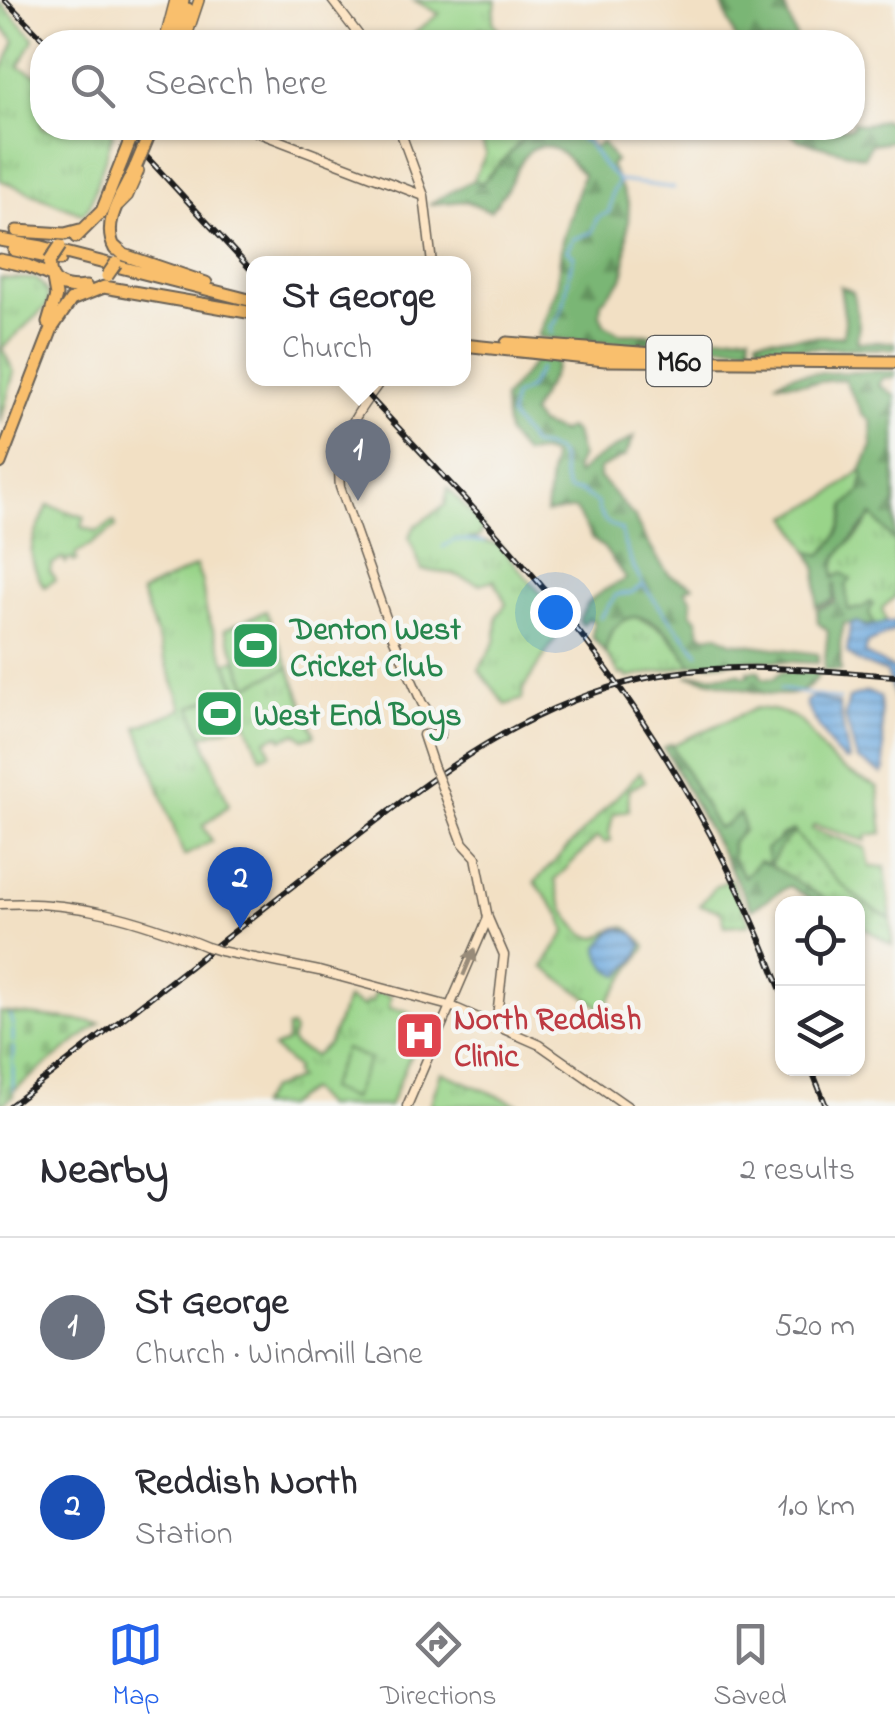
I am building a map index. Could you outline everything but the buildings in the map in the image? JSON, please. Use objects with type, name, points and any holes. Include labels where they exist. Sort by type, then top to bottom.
[{"type":"highway","points":[[173,30],[187,0]]},
{"type":"highway","points":[[183,30],[187,0]]},
{"type":"highway","points":[[0,463],[56,296],[49,272],[65,239],[92,223],[129,140]]},
{"type":"highway","points":[[3,446],[65,302],[103,283],[148,140]]},
{"type":"highway","points":[[0,229],[65,239],[118,239],[246,302]]},
{"type":"highway","points":[[0,240],[42,247],[246,303]]},
{"type":"highway","points":[[0,248],[246,303]]},
{"type":"highway","points":[[0,260],[49,272],[67,288],[103,283],[141,292],[246,304]]},
{"type":"highway","name":"M60","points":[[471,338],[696,356],[895,355]]},
{"type":"highway","name":"M60","points":[[471,346],[605,360],[895,362]]},
{"type":"main road","points":[[169,30],[175,0]]},
{"type":"main road","points":[[187,30],[198,0]]},
{"type":"main road","points":[[118,239],[138,167]]},
{"type":"main road","points":[[118,239],[128,196]]},
{"type":"street","points":[[332,0],[355,30]]},
{"type":"street","points":[[277,140],[424,196]]},
{"type":"street","points":[[403,140],[424,196],[431,256]]},
{"type":"street","points":[[378,386],[344,438],[339,462],[340,487],[414,688],[441,728],[441,736],[422,734],[462,843],[476,857],[488,922],[504,955],[494,1025]]},
{"type":"street","points":[[0,904],[88,908],[220,951],[319,971],[450,1006],[540,1045],[627,1106]]},
{"type":"street","points":[[407,1106],[488,922]]},
{"type":"green space","points":[[414,0],[496,0],[493,22],[499,30],[418,30],[439,14]]},
{"type":"green space","points":[[720,0],[782,0],[793,30],[732,30]]},
{"type":"green space","points":[[0,2],[30,34],[30,46],[19,67],[30,72],[30,140],[111,140],[90,205],[83,214],[0,180],[0,75],[15,41],[0,25]]},
{"type":"green space","points":[[883,120],[895,124],[895,141],[871,144],[864,157],[799,140],[865,140],[865,124]]},
{"type":"green space","points":[[481,140],[522,140],[482,183],[473,180],[486,154]]},
{"type":"green space","points":[[522,140],[587,140],[593,148],[602,142],[615,161],[610,165],[629,204],[625,269],[622,279],[601,302],[604,324],[619,333],[750,333],[751,346],[581,342],[538,337],[557,287],[562,240],[583,174],[560,152],[539,146],[525,156],[490,211],[466,201],[429,204],[473,180],[482,183]]},
{"type":"green space","points":[[0,278],[36,279],[46,290],[48,305],[2,348],[14,372],[0,424]]},
{"type":"green space","points":[[840,286],[853,292],[859,325],[857,342],[895,342],[895,349],[758,347],[757,338],[843,336]]},
{"type":"green space","points":[[537,359],[557,361],[531,414],[539,424],[560,432],[568,428],[575,433],[581,456],[575,469],[577,475],[634,437],[625,456],[599,469],[599,478],[635,517],[667,571],[693,586],[685,590],[692,600],[691,613],[700,632],[707,636],[717,634],[731,642],[818,654],[818,663],[753,660],[692,665],[662,628],[633,617],[618,624],[605,652],[592,637],[594,622],[589,618],[583,625],[579,621],[592,600],[626,579],[604,548],[592,539],[575,509],[546,513],[552,456],[542,452],[524,454],[507,434],[503,399]]},
{"type":"green space","points":[[895,371],[895,377],[883,378],[879,385],[895,395],[895,542],[872,515],[836,559],[834,578],[842,573],[851,579],[846,586],[848,610],[870,602],[874,626],[844,623],[841,671],[824,670],[828,631],[818,623],[817,610],[835,602],[835,582],[833,600],[816,607],[817,570],[809,552],[821,555],[831,545],[845,506],[860,492],[864,474],[861,471],[872,446],[871,421],[863,415],[844,379],[775,382],[795,374]]},
{"type":"green space","points":[[861,471],[864,474],[860,492],[846,506],[835,539],[821,555],[809,552],[789,516],[828,496]]},
{"type":"green space","points":[[448,488],[483,527],[480,536],[471,539],[499,545],[561,618],[561,630],[523,689],[522,699],[506,705],[479,670],[496,640],[497,616],[506,604],[494,580],[479,584],[453,574],[422,570],[409,537],[415,526],[445,505]]},
{"type":"green space","points":[[48,505],[85,517],[82,527],[97,532],[114,522],[116,527],[75,555],[74,562],[70,558],[66,563],[63,558],[52,564],[50,571],[55,580],[44,587],[33,564],[32,546]]},
{"type":"green space","points":[[872,514],[895,542],[895,597],[882,608],[887,624],[874,626],[870,603],[848,610],[842,573],[833,576],[832,568],[841,547],[856,538]]},
{"type":"green space","points":[[196,566],[206,611],[236,688],[191,707],[229,805],[203,826],[212,841],[184,856],[137,727],[183,709],[141,593]]},
{"type":"green space","name":"Denton West Cricket Club","points":[[266,611],[289,667],[248,686],[225,629]]},
{"type":"green space","points":[[634,617],[661,630],[692,665],[627,678],[625,673],[620,675],[605,652],[614,629]]},
{"type":"green space","points":[[236,659],[248,686],[289,667],[315,735],[304,739],[297,733],[266,740],[271,753],[261,757],[240,707],[246,704],[226,663]]},
{"type":"green space","points":[[748,671],[759,671],[762,678],[773,679],[781,672],[819,673],[810,686],[778,695],[687,676],[742,676],[749,675]]},
{"type":"green space","name":"West End Boys","points":[[236,688],[236,697],[243,697],[246,704],[241,707],[246,722],[202,736],[191,707]]},
{"type":"green space","points":[[756,708],[799,720],[836,764],[878,787],[883,833],[867,835],[866,841],[814,825],[812,829],[866,848],[870,867],[885,867],[891,919],[865,904],[865,896],[855,896],[836,880],[793,830],[779,837],[769,865],[744,877],[732,858],[732,842],[744,830],[717,828],[672,745]]},
{"type":"green space","points":[[671,744],[717,828],[739,814],[743,829],[732,842],[732,858],[744,877],[759,861],[769,865],[766,849],[793,830],[783,843],[826,896],[806,896],[789,886],[752,909],[664,748]]},
{"type":"green space","points":[[640,772],[645,781],[628,790],[629,810],[613,814],[611,840],[604,843],[597,837],[555,880],[564,909],[583,932],[599,938],[625,927],[646,947],[603,1009],[543,967],[566,932],[562,917],[535,882]]},
{"type":"green space","points":[[795,832],[815,858],[856,896],[821,896],[770,865]]},
{"type":"green space","points":[[730,879],[750,924],[725,926],[721,911],[700,905],[715,887]]},
{"type":"green space","points":[[865,903],[891,919],[892,945],[865,928]]},
{"type":"green space","points":[[376,992],[391,996],[389,1008],[406,1011],[429,1024],[402,1024],[399,1032],[429,1046],[427,1049],[415,1045],[389,1106],[324,1106],[309,1090],[285,1106],[258,1106],[269,1090],[298,1078],[294,1074],[296,1068],[273,1048],[287,1042],[287,1028],[294,1032],[291,1041],[296,1047],[315,1056],[329,1043],[347,999],[364,1007]]},
{"type":"green space","points":[[0,1012],[100,1023],[13,1091],[13,1096],[0,1106]]},
{"type":"green space","points":[[345,1049],[369,1059],[352,1099],[328,1089]]},
{"type":"green space","points":[[441,1072],[520,1105],[430,1106]]},
{"type":"water","points":[[895,621],[895,631],[867,643],[864,653],[895,670],[895,701],[887,673],[847,653],[850,624],[857,622],[866,627]]},
{"type":"water","points":[[867,692],[880,697],[885,770],[882,774],[857,759],[845,716],[849,698]]},
{"type":"water","points":[[813,697],[839,704],[849,760],[834,751],[806,706],[806,701]]},
{"type":"water","points":[[620,928],[635,934],[642,945],[636,959],[620,975],[605,964],[599,947],[613,930]]},
{"type":"waterway","points":[[581,140],[586,140]]},
{"type":"waterway","points":[[552,334],[551,327],[564,303],[574,256],[567,250],[573,239],[592,232],[597,218],[609,212],[619,181],[603,166],[586,140]]},
{"type":"waterway","points":[[621,181],[674,188]]},
{"type":"waterway","points":[[540,368],[528,389],[513,397],[510,417],[533,446],[558,454],[568,491],[581,492],[597,503],[604,520],[621,530],[641,581],[699,653]]},
{"type":"waterway","points":[[443,547],[454,540],[485,542]]},
{"type":"waterway","points":[[600,618],[616,595],[631,593],[642,585]]},
{"type":"waterway","points":[[780,689],[840,700]]},
{"type":"waterway","points":[[11,1016],[13,1026]]},
{"type":"waterway","points":[[13,1030],[13,1042]]},
{"type":"waterway","points":[[13,1047],[13,1060]]},
{"type":"waterway","points":[[13,1064],[13,1090]]},
{"type":"railway","points":[[5,0],[34,30]]},
{"type":"railway","points":[[131,140],[246,264]]},
{"type":"railway","points":[[359,386],[531,573],[616,682],[671,766],[721,854],[779,986]]},
{"type":"railway","points":[[10,1106],[423,786],[506,733],[550,711],[596,692],[677,672],[771,668],[895,676]]},
{"type":"railway","points":[[814,1076],[826,1106]]},
{"type":"place","name":"St George","points":[[358,501]]},
{"type":"place","name":"Denton West Cricket Club","points":[[255,646]]},
{"type":"place","name":"West End Boys","points":[[219,714]]},
{"type":"place","name":"Reddish North","points":[[240,929]]},
{"type":"place","name":"North Reddish Clinic","points":[[419,1036]]}]
